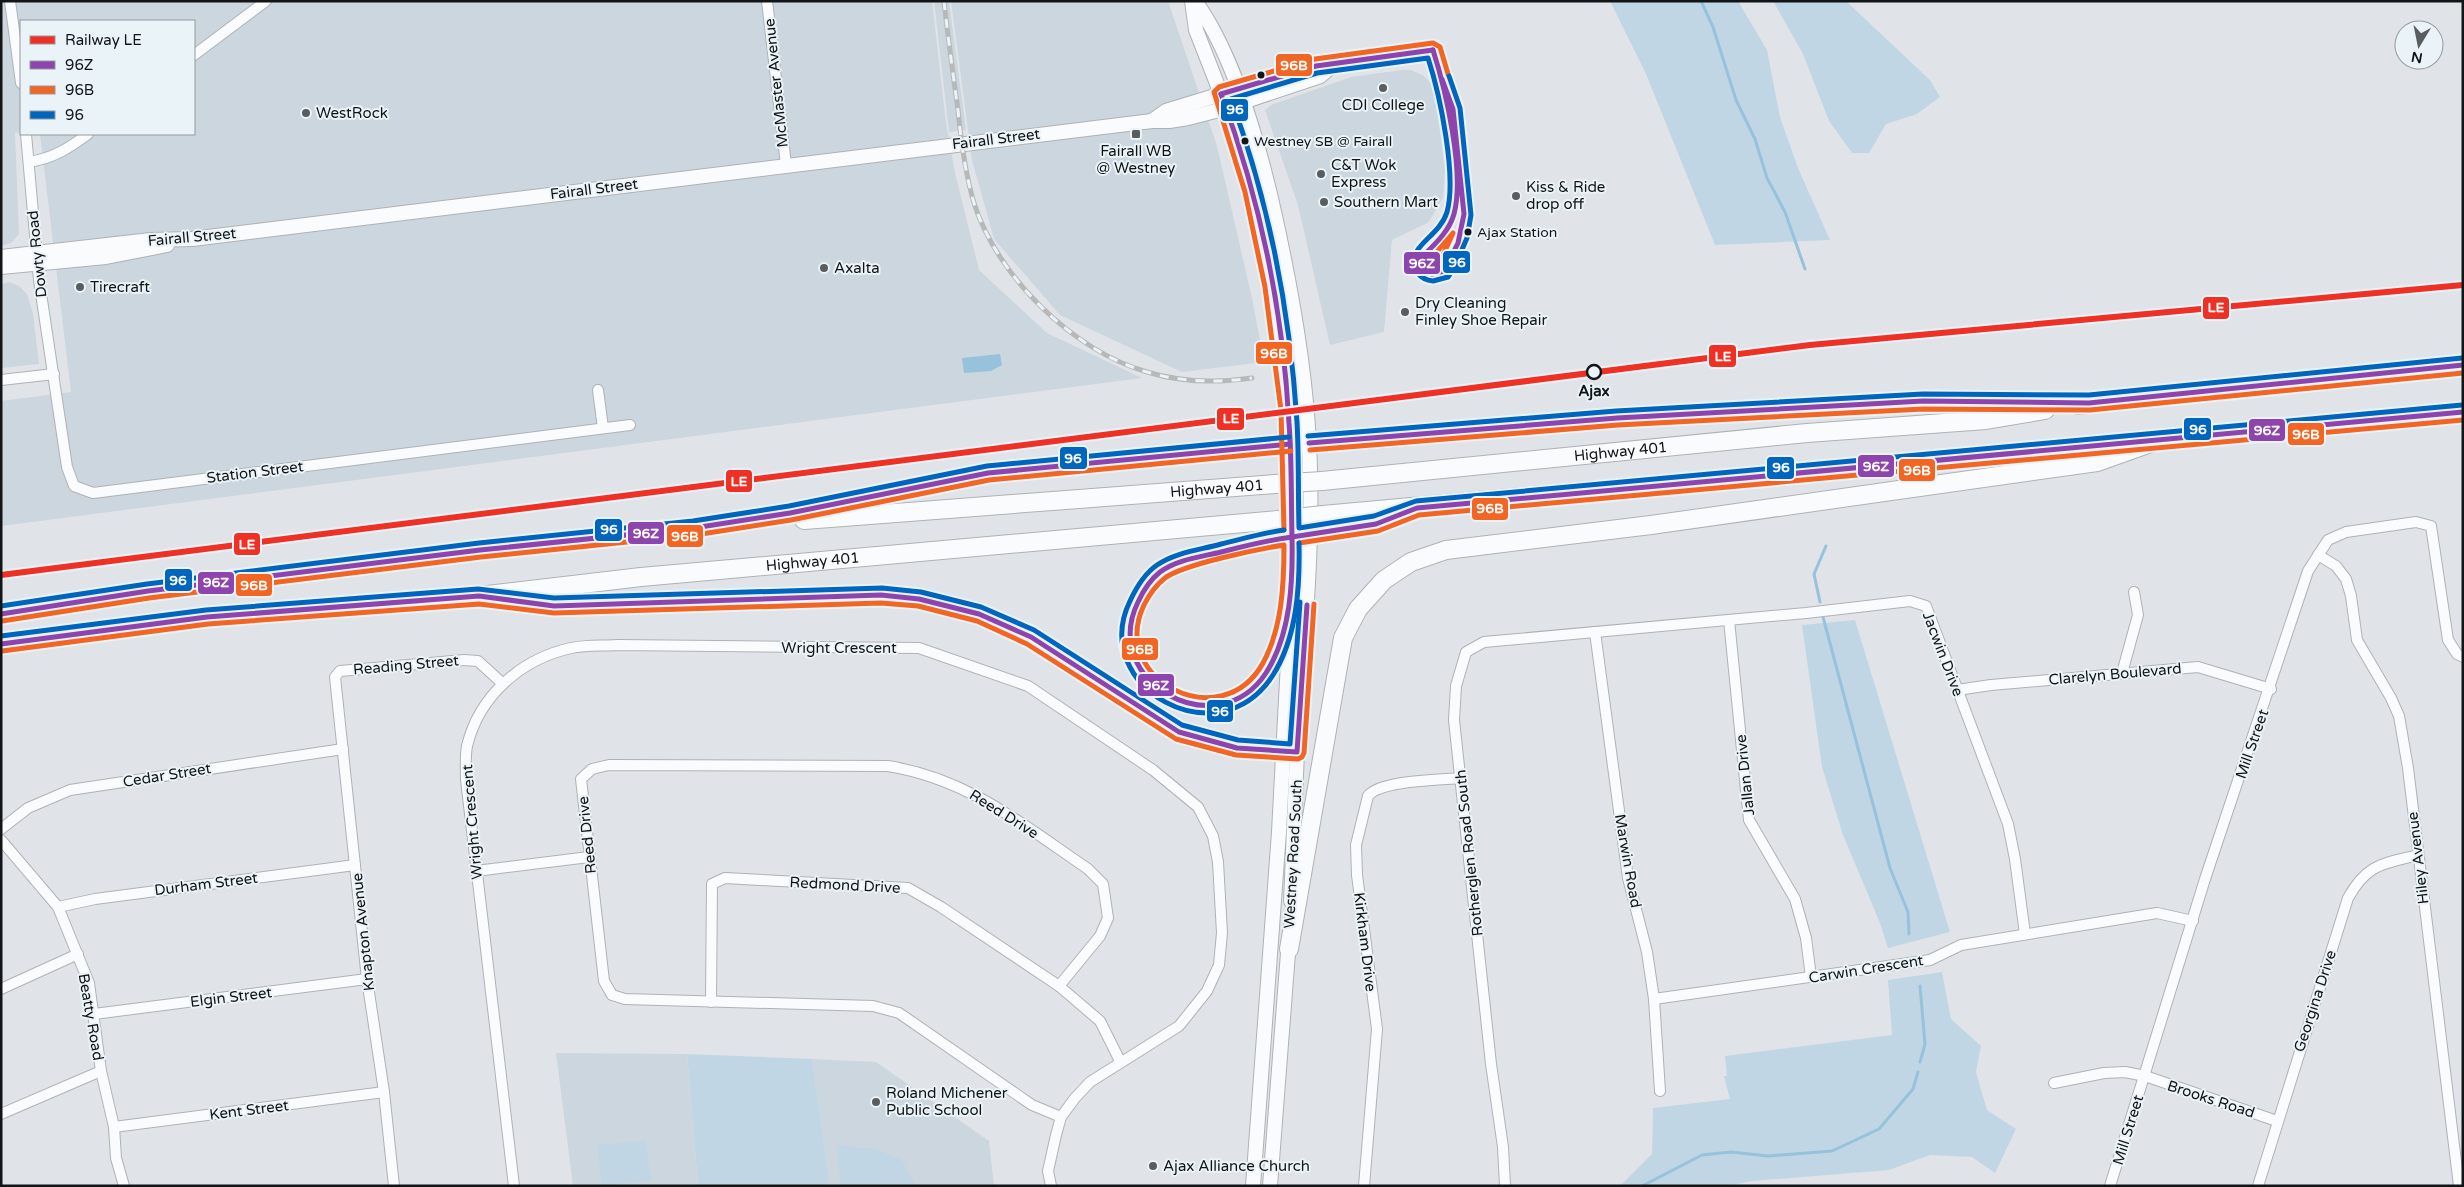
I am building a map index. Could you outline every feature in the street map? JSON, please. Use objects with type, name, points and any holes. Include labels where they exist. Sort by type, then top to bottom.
[{"type":"highway","name":"Highway 401","points":[[1,614],[148,591],[470,551],[694,528],[1322,481],[1808,433],[1986,420],[2089,403],[2463,365]]},
{"type":"highway","points":[[694,528],[790,513],[988,473],[1290,444],[1617,418],[1923,401],[2089,403]]},
{"type":"highway","name":"Highway 401","points":[[1,644],[207,617],[480,596],[660,576],[2463,412]]},
{"type":"highway","points":[[1289,950],[1344,638],[1358,609],[1384,580],[1411,562],[1446,550],[1495,542],[1660,524],[2097,462],[2159,440]]},
{"type":"highway","points":[[1291,588],[1282,631],[1273,660],[1263,677],[1248,692],[1236,699],[1219,706],[1195,706],[1179,703],[1160,692],[1147,679],[1136,661],[1128,626],[1130,615],[1138,598],[1160,573],[1183,560],[1278,539],[1372,525],[1417,508]]},
{"type":"highway","points":[[480,596],[554,606],[881,595],[919,599],[979,614],[1031,637],[1179,732],[1199,741],[1229,747],[1290,752]]},
{"type":"main road","name":"Westney Road South","points":[[1194,1],[1213,25],[1238,89],[1264,168],[1290,284],[1309,443],[1310,554],[1290,752],[1279,832],[1253,1186]]},
{"type":"main road","name":"Westney Road South","points":[[1194,1],[1196,30],[1227,108],[1255,203],[1266,250],[1287,395],[1293,546],[1291,588],[1289,950],[1270,1186]]},
{"type":"main road","name":"Fairall Street","points":[[1152,121],[1166,111],[1238,89]]},
{"type":"main road","name":"Fairall Street","points":[[36,258],[151,240],[192,239],[1152,121],[1169,121],[1243,104]]},
{"type":"main road","points":[[1,257],[36,258]]},
{"type":"main road","points":[[1,267],[36,258]]},
{"type":"street","points":[[10,1],[20,76]]},
{"type":"street","points":[[195,54],[266,1]]},
{"type":"street","name":"McMaster Avenue","points":[[767,1],[786,166]]},
{"type":"street","points":[[1238,89],[1316,66],[1336,65],[1434,50]]},
{"type":"street","points":[[1243,104],[1321,78],[1336,65]]},
{"type":"street","name":"Dowty Road","points":[[26,135],[36,258],[54,374]]},
{"type":"street","points":[[29,162],[46,160],[62,153],[87,135]]},
{"type":"street","points":[[1,380],[54,374]]},
{"type":"street","name":"Station Street","points":[[54,374],[67,467],[74,486],[93,493],[630,425]]},
{"type":"street","points":[[598,390],[603,428]]},
{"type":"street","name":"Mill Street","points":[[2110,1186],[2193,920],[2271,689],[2308,571],[2328,540],[2346,532],[2416,522],[2432,526],[2448,640],[2457,654],[2463,657]]},
{"type":"street","name":"Hiley Avenue","points":[[2318,555],[2336,566],[2346,579],[2351,596],[2356,640],[2391,698],[2399,716],[2408,768],[2459,1186]]},
{"type":"street","points":[[2122,673],[2138,615],[2134,592]]},
{"type":"street","name":"Jacwin Drive","points":[[1595,632],[1910,601],[1926,606],[2008,824],[2016,859],[2025,934]]},
{"type":"street","name":"Jallan Drive","points":[[1728,620],[1749,820],[1795,899],[1806,938],[1811,977]]},
{"type":"street","name":"Rotherglen Road South","points":[[1505,1186],[1454,720],[1456,686],[1466,652],[1484,642],[1595,632]]},
{"type":"street","name":"Marwin Road","points":[[1595,632],[1628,878],[1647,952],[1654,999],[1660,1091]]},
{"type":"street","name":"Wright Crescent","points":[[514,1186],[466,780],[467,748],[474,724],[502,683],[537,660],[571,648],[616,645],[919,648],[1028,686],[1153,770],[1198,807],[1213,836],[1218,862],[1222,933],[1219,965],[1207,990],[1179,1026],[1090,1082],[1061,1117],[1048,1171],[1051,1186]]},
{"type":"street","name":"Reading Street","points":[[335,677],[340,670],[464,660],[478,661],[502,683]]},
{"type":"street","name":"Clarelyn Boulevard","points":[[1957,690],[2122,673],[2198,668],[2271,689]]},
{"type":"street","name":"Knapton Avenue","points":[[335,677],[367,979],[384,1092],[394,1186]]},
{"type":"street","name":"Cedar Street","points":[[1,829],[28,808],[70,790],[343,749]]},
{"type":"street","name":"Reed Drive","points":[[1059,986],[1100,936],[1108,918],[1103,884],[1088,869],[987,800],[955,784],[915,770],[888,766],[840,765],[609,765],[592,769],[581,779],[604,981],[612,995],[625,999],[873,1006],[899,1013],[1032,1105],[1061,1117]]},
{"type":"street","name":"Kirkham Drive","points":[[1364,1186],[1376,1030],[1357,875],[1356,845],[1368,796],[1372,791],[1394,784],[1461,778]]},
{"type":"street","name":"Beatty Road","points":[[1,840],[58,907],[89,983],[101,1071],[114,1127],[116,1158],[121,1185]]},
{"type":"street","name":"Georgina Drive","points":[[2258,1186],[2348,898],[2359,879],[2382,863],[2418,855]]},
{"type":"street","points":[[476,871],[589,857]]},
{"type":"street","name":"Durham Street","points":[[58,907],[95,899],[355,866]]},
{"type":"street","name":"Redmond Drive","points":[[711,1002],[712,884],[725,878],[908,888],[941,907],[1059,986],[1100,1021],[1120,1062]]},
{"type":"street","name":"Carwin Crescent","points":[[1654,999],[1930,960],[1961,946],[2157,913],[2193,920]]},
{"type":"street","points":[[1,989],[78,954]]},
{"type":"street","name":"Elgin Street","points":[[94,1014],[367,979]]},
{"type":"street","points":[[1,1114],[101,1071]]},
{"type":"street","name":"Brooks Road","points":[[2054,1083],[2082,1076],[2125,1072],[2145,1076],[2277,1121]]},
{"type":"street","name":"Kent Street","points":[[114,1127],[384,1092]]},
{"type":"shaded area","points":[[1,1],[932,1],[946,123],[955,173],[979,270],[1047,333],[1142,378],[1,526],[1,401],[71,392],[40,135],[195,135],[195,20],[20,20],[20,132],[15,133],[19,234],[11,243],[1,246]]},
{"type":"shaded area","points":[[934,1],[949,1],[966,130],[949,132]]},
{"type":"shaded area","points":[[951,1],[1168,1],[1217,146],[1252,298],[1264,362],[1182,372],[1060,315],[994,239],[972,160]]},
{"type":"shaded area","points":[[1610,1],[1738,1],[1767,50],[1780,117],[1798,168],[1830,240],[1715,245],[1646,74]]},
{"type":"shaded area","points":[[1773,1],[1846,1],[1930,80],[1940,97],[1917,114],[1886,124],[1869,153],[1852,153],[1829,121],[1803,54]]},
{"type":"shaded area","points":[[1411,70],[1424,76],[1433,86],[1445,170],[1443,197],[1429,222],[1392,240],[1384,332],[1330,345],[1298,205],[1265,110],[1271,105],[1351,77]]},
{"type":"shaded area","points":[[9,282],[19,286],[27,294],[33,314],[39,364],[1,368],[1,284]]},
{"type":"shaded area","points":[[1855,620],[1950,932],[1888,948],[1880,923],[1843,835],[1822,767],[1802,625]]},
{"type":"shaded area","points":[[1942,972],[1951,1019],[1981,1046],[1976,1072],[1987,1110],[2016,1129],[1995,1173],[1972,1157],[1930,1155],[1889,1170],[1752,1181],[1727,1186],[1620,1186],[1652,1154],[1653,1108],[1730,1099],[1724,1076],[1727,1076],[1725,1056],[1892,1035],[1888,980]]},
{"type":"shaded area","points":[[556,1053],[687,1054],[698,1186],[573,1186]]},
{"type":"shaded area","points":[[687,1054],[812,1059],[830,1186],[698,1186]]},
{"type":"shaded area","name":"Roland Michener Public School","points":[[812,1059],[876,1062],[989,1141],[994,1186],[830,1186]]},
{"type":"shaded area","points":[[646,1140],[651,1181],[602,1186],[597,1145]]},
{"type":"shaded area","points":[[836,1145],[874,1149],[901,1159],[917,1186],[841,1186]]},
{"type":"water","points":[[1000,354],[1002,365],[991,371],[964,373],[962,358]]},
{"type":"waterway","points":[[1701,1],[1713,27],[1736,100],[1755,139],[1767,178],[1785,212],[1805,269]]},
{"type":"waterway","points":[[1820,602],[1814,574],[1826,546]]},
{"type":"waterway","points":[[1823,617],[1890,868],[1908,912],[1909,934]]},
{"type":"waterway","points":[[1920,986],[1925,1044],[1920,1062]]},
{"type":"waterway","points":[[1642,1186],[1702,1155],[1731,1152],[1768,1156],[1832,1151],[1879,1129],[1913,1089],[1918,1072]]},
{"type":"railway","points":[[944,1],[962,145],[971,192],[985,230],[1000,257],[1019,283],[1041,307],[1066,329],[1092,347],[1119,362],[1147,372],[1186,380],[1226,381],[1252,378]]},
{"type":"rail line","name":"LE","points":[[1,575],[1810,345],[2463,285]]},
{"type":"transit line","name":"96B","points":[[1284,530],[1281,410],[1265,287],[1245,192],[1214,92],[1219,87],[1315,59],[1433,43],[1440,47],[1448,74]]},
{"type":"transit line","name":"96Z","points":[[1433,50],[1448,109],[1456,155],[1457,197],[1449,227],[1422,257],[1422,268],[1432,274],[1444,271],[1458,243],[1464,214],[1453,109],[1442,79]]},
{"type":"transit line","name":"96Z","points":[[1221,94],[1316,66],[1433,50]]},
{"type":"transit line","name":"96","points":[[1449,76],[1460,108],[1471,215],[1467,238],[1454,268],[1448,277],[1433,281],[1420,276],[1415,269],[1414,260],[1417,250],[1444,219],[1450,197],[1450,178],[1449,157],[1442,113],[1428,58],[1317,73],[1231,99],[1267,217],[1283,299],[1294,381],[1297,422],[1299,528],[1374,516],[1416,501],[2462,405]]},
{"type":"transit line","name":"96Z","points":[[1221,94],[1235,134],[1258,215],[1275,297],[1286,381],[1289,423],[1292,537]]},
{"type":"transit line","name":"96B","points":[[1453,233],[1439,264],[1433,266],[1430,264],[1430,260],[1453,233]]},
{"type":"transit line","name":"96","points":[[1308,436],[1616,411],[1923,394],[2089,395],[2462,358]]},
{"type":"transit line","name":"96Z","points":[[1309,443],[1617,418],[1923,401],[2089,403],[2463,365]]},
{"type":"transit line","name":"96B","points":[[1310,450],[1618,425],[1923,409],[2090,410],[2463,373]]},
{"type":"transit line","name":"96Z","points":[[1292,537],[1376,524],[1417,508],[2463,412]]},
{"type":"transit line","name":"96B","points":[[1299,543],[1378,531],[1419,515],[2463,420]]},
{"type":"transit line","name":"96","points":[[1,606],[147,584],[479,543],[693,521],[789,506],[987,466],[1289,437]]},
{"type":"transit line","name":"96Z","points":[[1,614],[148,591],[480,550],[694,528],[790,513],[988,473],[1290,444]]},
{"type":"transit line","name":"96B","points":[[2,621],[149,598],[481,557],[695,535],[791,520],[989,480],[1291,451]]},
{"type":"transit line","name":"96","points":[[1284,530],[1180,554],[1157,565],[1144,577],[1130,601],[1122,632],[1127,661],[1143,685],[1166,702],[1193,712],[1222,711],[1250,700],[1273,675],[1287,645],[1298,594],[1299,543]]},
{"type":"transit line","name":"96Z","points":[[1292,537],[1291,589],[1281,641],[1266,673],[1245,694],[1220,704],[1194,704],[1169,695],[1148,679],[1135,657],[1130,631],[1138,602],[1156,575],[1174,564],[1190,559],[1256,543],[1292,537]]},
{"type":"transit line","name":"96B","points":[[1284,545],[1281,606],[1278,621],[1263,663],[1245,685],[1222,696],[1198,697],[1175,690],[1155,676],[1142,656],[1137,632],[1144,605],[1150,594],[1159,584],[1165,578],[1188,567],[1284,545]]},
{"type":"transit line","name":"96","points":[[1,636],[206,610],[478,589],[554,598],[882,588],[921,592],[981,607],[1034,630],[1182,725],[1238,740],[1290,744],[1300,602]]},
{"type":"transit line","name":"96Z","points":[[1,644],[207,617],[479,596],[554,606],[881,595],[919,599],[979,614],[1031,637],[1179,732],[1237,748],[1297,752],[1307,605]]},
{"type":"transit line","name":"96B","points":[[2,651],[208,624],[479,604],[554,613],[881,603],[918,606],[977,621],[1027,644],[1176,739],[1236,755],[1298,759],[1304,753],[1314,604]]},
{"type":"place","name":"CDI College","points":[[1383,88]]},
{"type":"place","name":"WestRock","points":[[306,113]]},
{"type":"place","name":"Fairall WB @ Westney","points":[[1136,134]]},
{"type":"place","name":"Westney SB @ Fairall","points":[[1245,141]]},
{"type":"place","name":"C&T Wok Express","points":[[1321,174]]},
{"type":"place","name":"Kiss & Ride drop off","points":[[1516,196]]},
{"type":"place","name":"Southern Mart","points":[[1324,202]]},
{"type":"place","name":"Ajax Station","points":[[1468,232]]},
{"type":"place","name":"Axalta","points":[[824,268]]},
{"type":"place","name":"Tirecraft","points":[[80,287]]},
{"type":"place","name":"Dry Cleaning Finley Shoe Repair","points":[[1405,312]]},
{"type":"place","name":"Ajax","points":[[1594,372]]},
{"type":"place","name":"Roland Michener Public School","points":[[876,1102]]},
{"type":"place","name":"Ajax Alliance Church","points":[[1153,1166]]}]
